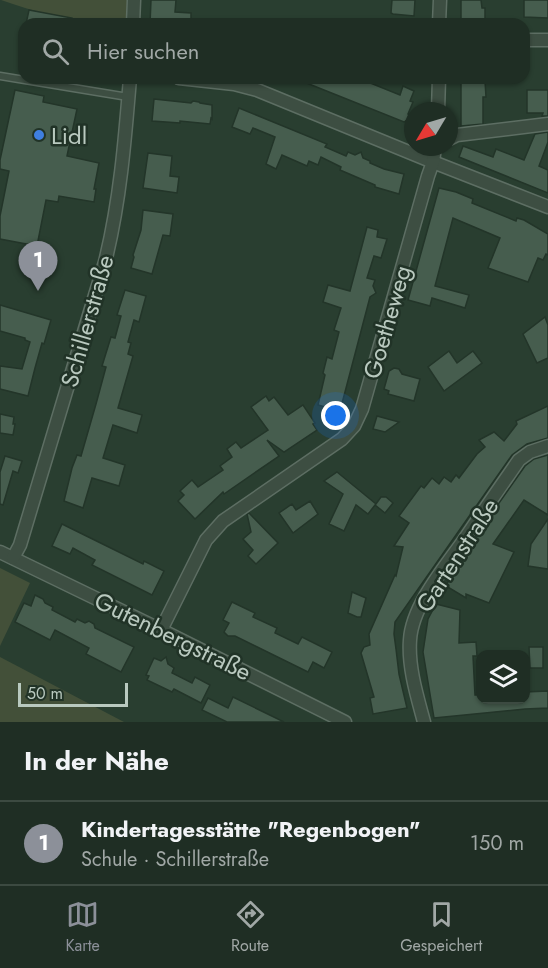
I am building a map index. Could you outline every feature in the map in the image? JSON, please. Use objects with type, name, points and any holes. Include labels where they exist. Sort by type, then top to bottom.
[{"type":"street","points":[[133,18],[134,0]]},
{"type":"street","points":[[439,18],[440,0]]},
{"type":"street","points":[[530,40],[548,40]]},
{"type":"street","name":"Schillerstraße","points":[[14,558],[20,545],[112,232],[120,185],[129,84]]},
{"type":"street","points":[[234,84],[257,90],[548,207]]},
{"type":"street","points":[[438,102],[439,84]]},
{"type":"street","points":[[458,135],[548,124]]},
{"type":"street","name":"Goetheweg","points":[[161,630],[202,548],[214,530],[223,521],[342,439],[354,426],[362,409],[434,156]]},
{"type":"street","points":[[433,162],[436,156]]},
{"type":"street","name":"Gartenstraße","points":[[424,722],[411,660],[412,625],[418,610],[444,568],[519,460],[530,452],[548,446]]},
{"type":"street","name":"Gutenbergstraße","points":[[0,552],[345,722]]},
{"type":"lane","points":[[0,76],[18,79]]},
{"type":"lane","points":[[49,84],[128,97]]},
{"type":"green space","points":[[1,0],[131,0],[130,18],[63,18]]},
{"type":"green space","points":[[0,568],[30,583],[0,646]]},
{"type":"green space","points":[[0,657],[124,722],[0,722]]},
{"type":"building","points":[[151,0],[176,0],[175,12],[191,13],[191,18],[150,18]]},
{"type":"building","points":[[392,0],[415,0],[414,16],[391,13]]},
{"type":"building","points":[[461,0],[481,0],[482,8],[485,8],[485,18],[461,18]]},
{"type":"building","points":[[524,0],[548,0],[548,18],[524,17]]},
{"type":"building","points":[[29,10],[72,18],[27,18]]},
{"type":"building","points":[[309,84],[373,84],[400,95],[403,86],[414,91],[410,101],[413,102],[404,102],[404,122]]},
{"type":"building","points":[[461,84],[485,84],[483,124],[461,126]]},
{"type":"building","name":"Lidl","points":[[15,90],[44,96],[43,102],[77,109],[67,156],[99,163],[94,202],[59,196],[58,202],[46,200],[37,246],[0,239],[0,216],[9,171],[0,169],[0,160]]},
{"type":"building","points":[[527,90],[548,90],[548,116],[542,116],[543,113],[527,113]]},
{"type":"building","points":[[154,99],[191,103],[193,101],[212,105],[212,119],[210,124],[152,121]]},
{"type":"building","points":[[239,108],[327,144],[325,147],[346,156],[348,152],[355,155],[361,152],[363,158],[370,163],[404,174],[399,194],[375,187],[340,170],[341,167],[321,157],[318,165],[309,161],[307,166],[282,155],[276,169],[266,164],[275,137],[253,128],[250,134],[232,127]]},
{"type":"building","points":[[548,132],[548,142],[539,166],[548,170],[548,193],[459,157],[463,146],[493,157],[496,149],[524,160],[535,134]]},
{"type":"building","points":[[148,153],[172,156],[170,176],[179,177],[177,193],[143,188]]},
{"type":"building","points":[[439,188],[473,199],[472,203],[516,221],[517,218],[524,220],[548,234],[548,255],[546,254],[543,260],[538,258],[528,282],[488,268],[500,238],[453,218],[435,286],[469,295],[465,308],[432,298],[430,306],[408,300]]},
{"type":"building","points":[[143,210],[173,214],[170,236],[163,235],[152,274],[131,268],[141,230]]},
{"type":"building","points":[[367,227],[378,230],[377,237],[387,239],[381,258],[374,256],[367,278],[375,280],[373,286],[376,293],[370,297],[340,411],[318,405],[327,357],[332,359],[339,332],[334,330],[341,308],[323,302],[328,285],[350,291]]},
{"type":"building","points":[[125,290],[146,296],[139,322],[134,320],[128,342],[131,343],[128,354],[133,356],[118,408],[142,415],[137,433],[113,425],[103,458],[125,465],[119,486],[92,478],[83,508],[64,501],[72,468],[77,455],[81,456],[106,367],[102,366],[111,337],[115,338],[121,316],[117,315]]},
{"type":"building","points":[[0,305],[51,320],[44,344],[42,343],[28,396],[0,389],[0,366],[22,369],[30,342],[25,338],[0,331]]},
{"type":"building","points":[[545,317],[548,325],[548,358],[537,363],[523,334]]},
{"type":"building","points":[[449,351],[457,363],[473,351],[482,363],[444,391],[428,367]]},
{"type":"building","points":[[394,368],[399,369],[402,374],[420,379],[414,401],[388,394],[389,391],[384,389],[389,371]]},
{"type":"building","points":[[266,396],[269,401],[274,397],[288,415],[303,405],[317,430],[284,452],[267,440],[279,456],[224,494],[223,492],[195,519],[178,501],[184,495],[180,491],[192,480],[198,487],[223,470],[220,466],[232,457],[227,449],[236,442],[241,448],[268,430],[251,407]]},
{"type":"building","points":[[548,406],[548,438],[527,444],[512,455],[395,622],[394,634],[399,674],[407,708],[373,714],[370,698],[374,697],[361,653],[364,647],[370,645],[369,634],[396,576],[403,547],[394,546],[409,523],[399,516],[421,486],[424,488],[432,478],[439,484],[444,477],[451,482],[456,475],[459,478],[485,447],[479,440],[494,432],[504,441],[517,424],[516,421]]},
{"type":"building","points":[[0,414],[14,417],[13,435],[0,433]]},
{"type":"building","points":[[377,416],[399,422],[385,432],[373,429]]},
{"type":"building","points":[[548,455],[548,515],[524,500],[493,544],[514,552],[489,603],[466,594],[466,598],[446,586],[459,560],[525,466],[534,459]]},
{"type":"building","points":[[5,456],[22,461],[18,473],[13,471],[3,505],[0,504],[0,472]]},
{"type":"building","points":[[337,472],[376,504],[381,497],[386,497],[393,503],[385,513],[375,505],[368,514],[356,505],[344,531],[329,524],[343,494],[324,481]]},
{"type":"building","points":[[310,501],[318,514],[293,533],[279,513],[292,504],[296,510]]},
{"type":"building","points":[[249,513],[278,543],[256,564],[248,556],[253,550],[243,539],[251,532],[247,514]]},
{"type":"building","points":[[548,519],[548,569],[528,566],[531,544]]},
{"type":"building","points":[[62,524],[143,564],[144,561],[164,571],[152,595],[92,565],[95,560],[73,548],[70,554],[52,546]]},
{"type":"building","points":[[352,592],[366,598],[361,617],[348,613]]},
{"type":"building","points":[[35,595],[53,607],[52,610],[75,622],[77,619],[85,623],[89,621],[94,624],[95,628],[134,647],[121,672],[86,654],[89,648],[55,630],[50,640],[15,622],[24,603],[31,606]]},
{"type":"building","points":[[232,602],[255,613],[253,617],[277,628],[275,633],[298,644],[302,637],[332,652],[324,668],[313,662],[308,672],[235,636],[228,636],[224,632],[229,623],[223,620]]},
{"type":"building","points":[[436,604],[460,610],[459,643],[476,642],[476,656],[473,656],[476,704],[530,704],[530,692],[548,691],[548,708],[434,718],[423,652],[428,619]]},
{"type":"building","points":[[529,647],[543,647],[543,668],[530,668]]},
{"type":"building","points":[[166,657],[168,664],[174,668],[172,673],[192,683],[195,677],[210,685],[201,703],[174,689],[172,692],[147,680],[149,676],[146,675],[154,658],[161,661]]},
{"type":"building","points":[[233,697],[284,722],[227,722],[202,710],[208,698],[228,708]]},
{"type":"place","name":"Lidl","points":[[39,135]]},
{"type":"place","name":"Kindertagesstätte \"Regenbogen\"","points":[[38,291]]}]
